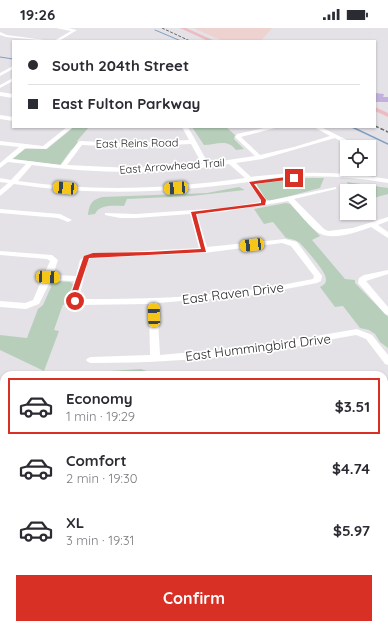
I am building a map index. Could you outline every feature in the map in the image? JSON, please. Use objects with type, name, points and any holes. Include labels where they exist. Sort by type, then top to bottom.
[{"type":"main road","points":[[182,28],[201,33]]},
{"type":"main road","points":[[182,28],[210,40]]},
{"type":"main road","points":[[190,28],[218,40]]},
{"type":"main road","points":[[376,109],[388,115]]},
{"type":"main road","points":[[376,112],[388,118]]},
{"type":"street","points":[[58,28],[75,30],[58,40]]},
{"type":"street","points":[[0,33],[6,36],[40,40]]},
{"type":"street","points":[[0,68],[12,68]]},
{"type":"street","points":[[0,75],[12,68]]},
{"type":"street","points":[[1,85],[12,80]]},
{"type":"street","points":[[0,94],[12,96]]},
{"type":"street","points":[[0,117],[12,119]]},
{"type":"street","points":[[0,143],[44,148],[69,128]]},
{"type":"street","points":[[186,128],[206,166]]},
{"type":"street","points":[[260,158],[238,137],[272,128]]},
{"type":"street","points":[[319,128],[343,140]]},
{"type":"street","name":"East Arrowhead Trail","points":[[7,160],[62,167],[134,170],[206,166],[260,158],[299,148],[335,136]]},
{"type":"street","name":"East Reins Road","points":[[62,167],[80,143],[125,145],[193,142]]},
{"type":"street","points":[[0,166],[24,146]]},
{"type":"street","points":[[231,163],[231,166],[247,182],[258,201],[263,204]]},
{"type":"street","points":[[0,194],[5,184],[28,167],[29,164]]},
{"type":"street","points":[[5,184],[130,190],[185,188],[285,178],[318,177],[388,183]]},
{"type":"street","points":[[107,214],[136,216],[193,213],[263,204],[334,188]]},
{"type":"street","points":[[290,199],[321,232],[326,234],[388,219]]},
{"type":"street","points":[[0,211],[60,216],[68,220]]},
{"type":"street","points":[[48,277],[80,279],[84,260],[88,256],[204,251],[193,213]]},
{"type":"street","points":[[372,224],[388,236]]},
{"type":"street","name":"East Raven Drive","points":[[80,279],[73,297],[75,301],[84,302],[153,301],[255,292],[314,283],[318,279],[318,276],[291,242],[282,241],[204,251]]},
{"type":"street","points":[[0,253],[49,257],[53,259],[54,262],[37,300],[32,304],[26,306],[0,304]]},
{"type":"street","points":[[388,272],[367,277],[362,280],[362,284],[388,312]]},
{"type":"street","points":[[153,301],[155,358]]},
{"type":"street","name":"East Hummingbird Drive","points":[[90,360],[155,358],[252,350],[361,333],[369,337],[388,362]]},
{"type":"shaded area","points":[[193,28],[272,28],[262,40],[221,40]]},
{"type":"green space","points":[[73,128],[88,128],[77,141],[79,143],[71,150],[60,165],[13,159],[24,149],[47,149]]},
{"type":"green space","points":[[193,128],[227,128],[235,135],[234,139],[244,149],[236,150],[233,146],[225,143],[204,145]]},
{"type":"green space","points":[[306,178],[324,178],[320,188],[271,201],[265,199],[255,186],[257,184]]},
{"type":"green space","points":[[347,182],[361,184],[348,184]]},
{"type":"green space","points":[[376,186],[388,188],[388,194],[376,197]]},
{"type":"green space","points":[[239,187],[245,190],[192,196],[127,199],[124,206],[103,207],[95,214],[88,215],[89,208],[92,203],[102,197],[207,193]]},
{"type":"green space","points":[[286,203],[290,204],[320,236],[312,240],[345,279],[355,280],[355,283],[388,317],[388,348],[380,342],[375,334],[369,330],[360,328],[343,306],[335,307],[320,287],[326,280],[325,276],[311,256],[300,243],[286,238],[273,222],[264,224],[254,209]]},
{"type":"green space","points":[[54,281],[70,282],[73,284],[67,299],[68,303],[63,305],[54,330],[59,331],[44,371],[0,350],[0,335],[27,338],[38,309],[43,305],[51,287],[50,284]]},
{"type":"green space","points":[[141,369],[147,371],[110,371]]},
{"type":"building","points":[[376,93],[384,94],[383,97],[388,97],[388,102],[376,102]]},
{"type":"waterway","points":[[155,30],[179,40]]},
{"type":"waterway","points":[[0,57],[12,59]]},
{"type":"waterway","points":[[354,128],[388,144]]},
{"type":"railway","points":[[162,28],[188,40]]},
{"type":"railway","points":[[376,126],[388,132]]},
{"type":"route","points":[[75,301],[73,297],[86,257],[93,255],[204,251],[193,213],[263,204],[264,200],[251,183],[294,178]]}]
